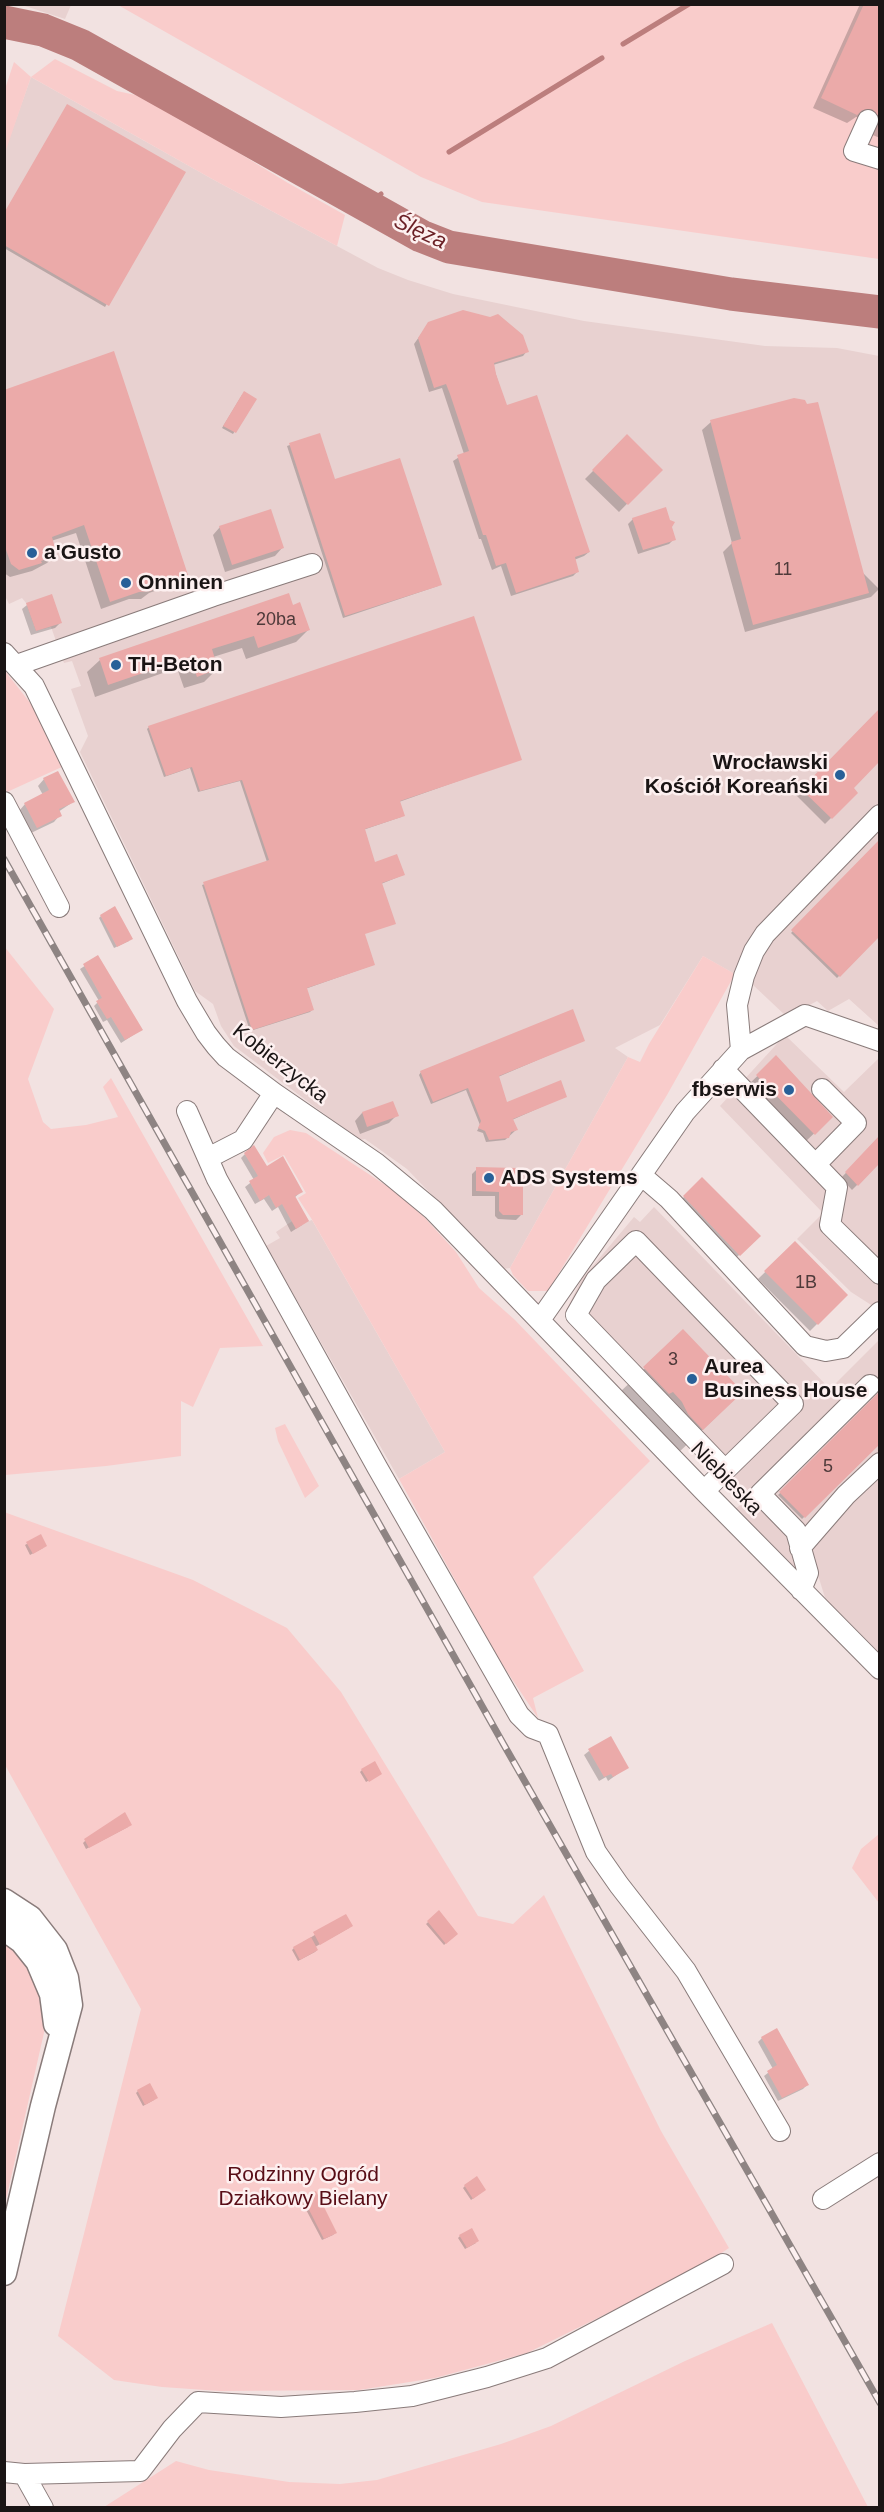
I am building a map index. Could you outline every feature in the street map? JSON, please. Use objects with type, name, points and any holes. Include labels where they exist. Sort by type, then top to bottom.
[{"type":"main road","points":[[4,1901],[21,1911],[42,1932],[55,1950],[64,1971],[70,2005],[4,2273]]},
{"type":"main road","points":[[4,1928],[29,1949],[50,1985],[56,2011],[56,2056]]},
{"type":"street","points":[[868,120],[854,151],[879,159]]},
{"type":"street","points":[[11,659],[312,564]]},
{"type":"street","name":"Kobierzycka","points":[[11,659],[34,686],[49,714],[197,1020],[226,1057],[376,1163],[416,1195],[540,1320]]},
{"type":"street","points":[[4,802],[59,907]]},
{"type":"street","points":[[741,1050],[737,1005],[744,976],[754,951],[765,934],[879,815]]},
{"type":"street","points":[[540,1320],[685,1112],[723,1069],[741,1050],[822,1005]]},
{"type":"street","points":[[805,1015],[879,1041]]},
{"type":"street","points":[[723,1069],[837,1186],[830,1225],[879,1274]]},
{"type":"street","points":[[816,1164],[856,1123],[822,1089]]},
{"type":"street","points":[[208,1158],[243,1140],[274,1093]]},
{"type":"street","points":[[187,1111],[208,1158],[377,1467],[519,1715],[532,1728],[548,1734],[596,1852],[686,1971],[780,2131]]},
{"type":"street","points":[[641,1175],[669,1199],[805,1346],[826,1351],[843,1348],[879,1312]]},
{"type":"street","points":[[704,1491],[793,1404],[636,1241],[596,1280],[576,1315],[725,1470]]},
{"type":"street","name":"Niebieska","points":[[540,1320],[879,1669]]},
{"type":"street","points":[[801,1590],[808,1573],[796,1531],[760,1494],[870,1385]]},
{"type":"street","points":[[800,1548],[846,1495],[879,1463]]},
{"type":"street","points":[[823,2199],[879,2163]]},
{"type":"street","points":[[14,2473],[140,2471],[172,2429],[198,2402],[281,2407],[412,2396],[527,2365],[547,2358],[723,2264]]},
{"type":"street","points":[[14,2473],[42,2508]]},
{"type":"shaded area","points":[[22,5],[71,5],[65,19]]},
{"type":"shaded area","points":[[31,77],[214,180],[378,268],[408,280],[453,294],[584,321],[765,346],[837,348],[879,356],[879,1026],[849,999],[828,1011],[817,1001],[787,1017],[752,984],[703,956],[660,1025],[615,1048],[628,1057],[510,1268],[503,1269],[407,1169],[365,1139],[359,1140],[234,1046],[221,1026],[213,1004],[195,991],[80,752],[88,736],[71,689],[81,686],[72,661],[64,663],[51,627],[36,631],[22,598],[9,604],[5,596],[4,153]]},
{"type":"shaded area","name":"fbserwis","points":[[785,1035],[844,1092],[879,1058],[879,1310],[851,1292],[797,1239],[823,1213],[720,1106]]},
{"type":"shaded area","points":[[654,1207],[830,1389],[879,1340],[879,1654],[827,1604],[817,1572],[796,1573],[734,1510],[745,1501],[565,1313],[581,1280],[634,1217],[640,1222]]},
{"type":"shaded area","points":[[304,1213],[309,1221],[312,1220],[445,1452],[399,1479],[266,1246],[280,1238],[276,1232]]},
{"type":"green space","points":[[118,5],[879,5],[879,259],[482,202],[421,177]]},
{"type":"green space","points":[[55,59],[117,91],[149,98],[345,215],[337,246],[214,180],[31,77]]},
{"type":"green space","points":[[14,62],[31,77],[5,153],[5,89]]},
{"type":"green space","points":[[5,671],[31,704],[64,766],[7,792],[5,787]]},
{"type":"green space","points":[[4,946],[54,1009],[28,1079],[43,1122],[51,1129],[86,1125],[118,1117],[103,1087],[111,1078],[263,1346],[220,1348],[193,1407],[181,1401],[181,1456],[106,1466],[5,1475]]},
{"type":"green space","points":[[703,956],[735,974],[667,1095],[548,1291],[528,1291],[513,1275],[510,1268],[628,1057],[640,1062]]},
{"type":"green space","points":[[290,1130],[306,1133],[393,1190],[424,1217],[456,1252],[479,1288],[515,1320],[650,1461],[533,1577],[584,1671],[533,1698],[538,1718],[500,1661],[399,1479],[445,1452],[298,1198],[306,1193],[284,1155],[268,1163],[263,1153],[274,1137]]},
{"type":"green space","points":[[285,1424],[319,1486],[305,1498],[278,1441],[275,1428]]},
{"type":"green space","name":"Rodzinny Ogród Działkowy Bielany","points":[[4,1512],[193,1580],[287,1628],[341,1692],[478,1916],[513,1924],[544,1895],[661,2131],[729,2248],[699,2268],[527,2353],[435,2378],[359,2390],[220,2391],[162,2387],[114,2380],[58,2336],[141,2009],[5,1765]]},
{"type":"green space","points":[[879,1834],[879,1903],[852,1868],[861,1849]]},
{"type":"green space","points":[[5,1938],[16,1948],[41,1988],[46,2024],[5,2204]]},
{"type":"green space","points":[[772,2323],[868,2507],[104,2507],[176,2461],[209,2470],[289,2482],[340,2484],[377,2480],[501,2444],[551,2426],[685,2361]]},
{"type":"building","points":[[864,4],[879,4],[879,117],[872,109],[862,110],[857,115],[821,98]]},
{"type":"building","points":[[67,104],[186,172],[109,306],[4,245],[4,213]]},
{"type":"building","points":[[463,310],[490,317],[498,314],[523,335],[529,352],[494,363],[496,374],[507,405],[537,395],[590,552],[575,557],[579,572],[516,593],[506,563],[496,566],[486,535],[483,535],[457,455],[469,451],[446,384],[434,388],[418,338],[428,322]]},
{"type":"building","points":[[114,351],[188,575],[159,585],[151,591],[139,592],[110,602],[84,525],[52,537],[57,555],[41,561],[42,563],[19,570],[11,564],[4,544],[4,390]]},
{"type":"building","points":[[244,391],[257,399],[236,433],[223,426]]},
{"type":"building","points":[[794,398],[805,400],[807,404],[818,402],[869,593],[753,625],[731,542],[741,539],[710,420]]},
{"type":"building","points":[[320,433],[335,479],[400,458],[442,585],[345,616],[289,443]]},
{"type":"building","points":[[627,434],[663,470],[628,505],[592,470]]},
{"type":"building","points":[[666,507],[670,520],[675,522],[672,527],[676,540],[643,550],[632,518]]},
{"type":"building","points":[[271,509],[284,548],[232,565],[219,526]]},
{"type":"building","points":[[289,593],[293,605],[300,602],[310,630],[258,648],[254,636],[212,649],[218,669],[197,677],[190,657],[108,685],[99,658]]},
{"type":"building","points":[[52,594],[62,623],[36,631],[26,603]]},
{"type":"building","points":[[474,616],[522,760],[400,801],[405,816],[365,829],[375,862],[397,854],[405,875],[382,883],[396,924],[365,934],[375,965],[307,988],[314,1010],[252,1030],[203,882],[269,860],[242,780],[200,791],[192,767],[166,776],[148,726]]},
{"type":"building","name":"Wrocławski Kościół Koreański","points":[[879,709],[879,762],[854,788],[858,793],[832,819],[801,789]]},
{"type":"building","points":[[58,771],[75,802],[59,809],[62,816],[37,828],[24,803],[49,790],[43,778]]},
{"type":"building","points":[[879,840],[879,937],[840,977],[791,930]]},
{"type":"building","points":[[115,906],[133,939],[117,947],[100,915]]},
{"type":"building","points":[[98,955],[143,1030],[125,1040],[111,1017],[107,1019],[96,1001],[102,998],[83,964]]},
{"type":"building","points":[[573,1009],[585,1041],[499,1076],[507,1102],[561,1080],[567,1097],[513,1119],[518,1130],[511,1132],[509,1138],[489,1140],[485,1131],[478,1128],[481,1121],[468,1088],[433,1102],[420,1071]]},
{"type":"building","name":"fbserwis","points":[[776,1055],[833,1117],[815,1135],[756,1075]]},
{"type":"building","points":[[393,1101],[399,1116],[367,1127],[362,1112]]},
{"type":"building","points":[[879,1136],[879,1164],[858,1186],[845,1172]]},
{"type":"building","points":[[254,1145],[267,1166],[283,1156],[303,1192],[295,1196],[309,1221],[296,1229],[282,1204],[276,1208],[269,1195],[260,1201],[249,1181],[258,1176],[244,1153]]},
{"type":"building","points":[[476,1167],[517,1168],[523,1174],[523,1215],[503,1215],[499,1211],[499,1192],[476,1191]]},
{"type":"building","points":[[702,1177],[761,1236],[740,1256],[683,1196]]},
{"type":"building","points":[[795,1241],[848,1295],[818,1325],[764,1271]]},
{"type":"building","name":"Aurea Business House","points":[[683,1329],[743,1392],[703,1430],[688,1414],[682,1402],[673,1392],[669,1394],[643,1367]]},
{"type":"building","points":[[879,1392],[879,1445],[805,1518],[779,1492]]},
{"type":"building","points":[[41,1534],[47,1546],[33,1554],[26,1542]]},
{"type":"building","points":[[611,1736],[629,1768],[613,1777],[611,1774],[604,1777],[588,1749]]},
{"type":"building","points":[[375,1761],[382,1774],[369,1782],[361,1769]]},
{"type":"building","points":[[125,1812],[132,1825],[89,1848],[84,1839]]},
{"type":"building","points":[[439,1910],[458,1934],[446,1944],[427,1921]]},
{"type":"building","points":[[346,1914],[353,1926],[320,1945],[313,1932]]},
{"type":"building","points":[[311,1937],[318,1950],[300,1960],[293,1947]]},
{"type":"building","points":[[777,2028],[809,2085],[782,2098],[767,2071],[777,2065],[761,2037]]},
{"type":"building","points":[[150,2083],[158,2098],[145,2105],[137,2090]]},
{"type":"building","points":[[477,2176],[486,2190],[473,2199],[464,2185]]},
{"type":"building","points":[[316,2191],[337,2233],[324,2239],[303,2198]]},
{"type":"building","points":[[472,2228],[479,2241],[467,2248],[459,2235]]},
{"type":"waterway","points":[[623,44],[689,4]]},
{"type":"waterway","name":"Ślęza","points":[[4,22],[43,30],[80,45],[421,236],[449,247],[731,294],[880,312]]},
{"type":"waterway","points":[[449,152],[602,58]]},
{"type":"waterway","points":[[365,205],[381,194]]},
{"type":"railway","points":[[4,859],[504,1745],[880,2403]]},
{"type":"place","name":"a'Gusto","points":[[32,553]]},
{"type":"place","name":"Onninen","points":[[126,583]]},
{"type":"place","name":"TH-Beton","points":[[116,665]]},
{"type":"place","name":"Wrocławski Kościół Koreański","points":[[840,775]]},
{"type":"place","name":"fbserwis","points":[[789,1090]]},
{"type":"place","name":"ADS Systems","points":[[489,1178]]},
{"type":"place","name":"Aurea Business House","points":[[692,1379]]}]
